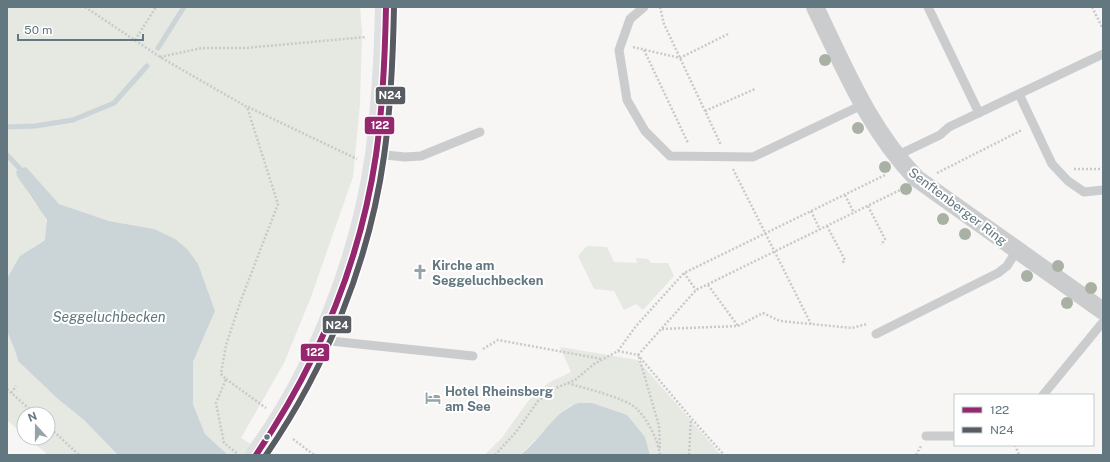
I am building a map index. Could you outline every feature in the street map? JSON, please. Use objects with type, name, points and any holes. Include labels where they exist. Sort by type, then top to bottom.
[{"type":"street","points":[[260,449],[295,392],[322,340],[348,270],[364,214],[366,157],[386,7]]},
{"type":"street","name":"Senftenberger Ring","points":[[815,7],[862,105],[896,156],[916,178],[1103,311]]},
{"type":"lane","points":[[644,7],[630,19],[619,50],[627,100],[646,131],[670,156],[753,157],[862,105]]},
{"type":"lane","points":[[928,7],[979,113]]},
{"type":"lane","points":[[896,156],[940,135],[949,127],[1103,54]]},
{"type":"lane","points":[[1019,94],[1052,164],[1057,170],[1068,181],[1084,192],[1103,190]]},
{"type":"lane","points":[[366,157],[421,156],[480,132]]},
{"type":"lane","points":[[876,334],[998,273],[1007,266],[1017,250]]},
{"type":"lane","points":[[1044,394],[1103,322]]},
{"type":"lane","points":[[322,340],[473,356]]},
{"type":"lane","points":[[926,436],[954,436]]},
{"type":"path","points":[[85,7],[160,57],[247,107],[366,157]]},
{"type":"path","points":[[135,40],[156,7]]},
{"type":"path","points":[[1092,7],[1103,29]]},
{"type":"path","points":[[621,45],[680,58],[728,34]]},
{"type":"path","points":[[160,57],[202,48],[245,48],[366,37]]},
{"type":"path","points":[[644,50],[695,156]]},
{"type":"path","points":[[705,111],[756,89]]},
{"type":"path","points":[[247,107],[278,204],[241,300],[226,345],[221,374],[266,408]]},
{"type":"path","points":[[934,175],[1033,125]]},
{"type":"path","points":[[1057,170],[1103,168]]},
{"type":"path","points":[[495,455],[516,432],[538,401],[556,388],[575,380],[594,364],[618,351],[636,326],[684,273],[885,175]]},
{"type":"path","points":[[638,355],[696,290],[900,190]]},
{"type":"path","points":[[845,194],[854,213]]},
{"type":"path","points":[[868,206],[885,239],[881,245]]},
{"type":"path","points":[[811,211],[820,230]]},
{"type":"path","points":[[827,226],[845,260],[841,264]]},
{"type":"path","points":[[684,273],[696,290]]},
{"type":"path","points":[[708,284],[738,326]]},
{"type":"path","points":[[661,329],[738,326],[763,314],[780,321],[852,328],[870,323]]},
{"type":"path","points":[[473,356],[498,340],[602,359]]},
{"type":"path","points":[[618,351],[638,355],[724,455]]},
{"type":"path","points":[[638,355],[658,426],[660,454]]},
{"type":"path","points":[[226,379],[216,403],[224,443],[240,455]]},
{"type":"path","points":[[567,383],[615,397],[636,408],[652,430],[660,454]]},
{"type":"path","points":[[12,393],[16,386]]},
{"type":"path","points":[[7,389],[26,406]]},
{"type":"path","points":[[688,455],[692,419]]},
{"type":"path","points":[[56,433],[79,455]]},
{"type":"path","points":[[293,439],[314,455]]},
{"type":"shaded area","points":[[7,7],[360,7],[362,32],[360,104],[353,177],[311,297],[284,363],[241,438],[269,455],[228,455],[205,434],[193,404],[193,362],[215,311],[209,296],[154,229],[109,221],[59,204],[28,169],[21,169],[27,190],[46,219],[47,231],[45,240],[33,247],[23,256],[14,266],[7,278]]},
{"type":"shaded area","points":[[587,246],[607,247],[614,262],[637,263],[636,258],[648,259],[651,263],[668,263],[674,276],[643,310],[636,304],[624,310],[614,291],[594,289],[578,256]]},
{"type":"shaded area","points":[[7,331],[18,361],[58,399],[84,420],[118,455],[48,455],[37,446],[56,446],[56,406],[16,406],[16,428],[7,420]]},
{"type":"shaded area","points":[[560,347],[638,360],[721,455],[650,455],[645,437],[592,403],[578,403],[568,407],[520,455],[484,455],[501,439],[529,400],[548,383],[571,372]]},
{"type":"water","name":"Seggeluchbecken","points":[[25,167],[59,204],[109,221],[154,229],[175,239],[187,249],[198,264],[215,311],[193,362],[193,404],[205,434],[228,455],[118,455],[84,420],[58,399],[18,361],[7,331],[7,278],[20,256],[45,240],[47,220],[17,176],[16,171]]},
{"type":"water","points":[[578,403],[592,403],[627,415],[645,437],[650,455],[520,455],[535,442],[561,413]]},
{"type":"waterway","points":[[158,48],[184,7]]},
{"type":"waterway","points":[[7,127],[35,126],[73,120],[114,103],[147,66]]},
{"type":"waterway","points":[[7,155],[24,173]]},
{"type":"transit line","name":"122","points":[[256,455],[278,421],[317,349],[333,312],[359,235],[369,195],[376,155],[383,81],[386,7]]},
{"type":"transit line","name":"N24","points":[[266,455],[308,386],[326,349],[342,312],[368,235],[384,156],[391,82],[394,7]]},
{"type":"place","name":"Kirche am Seggeluchbecken","points":[[420,272]]},
{"type":"place","name":"Hotel Rheinsberg am See","points":[[433,398]]}]
